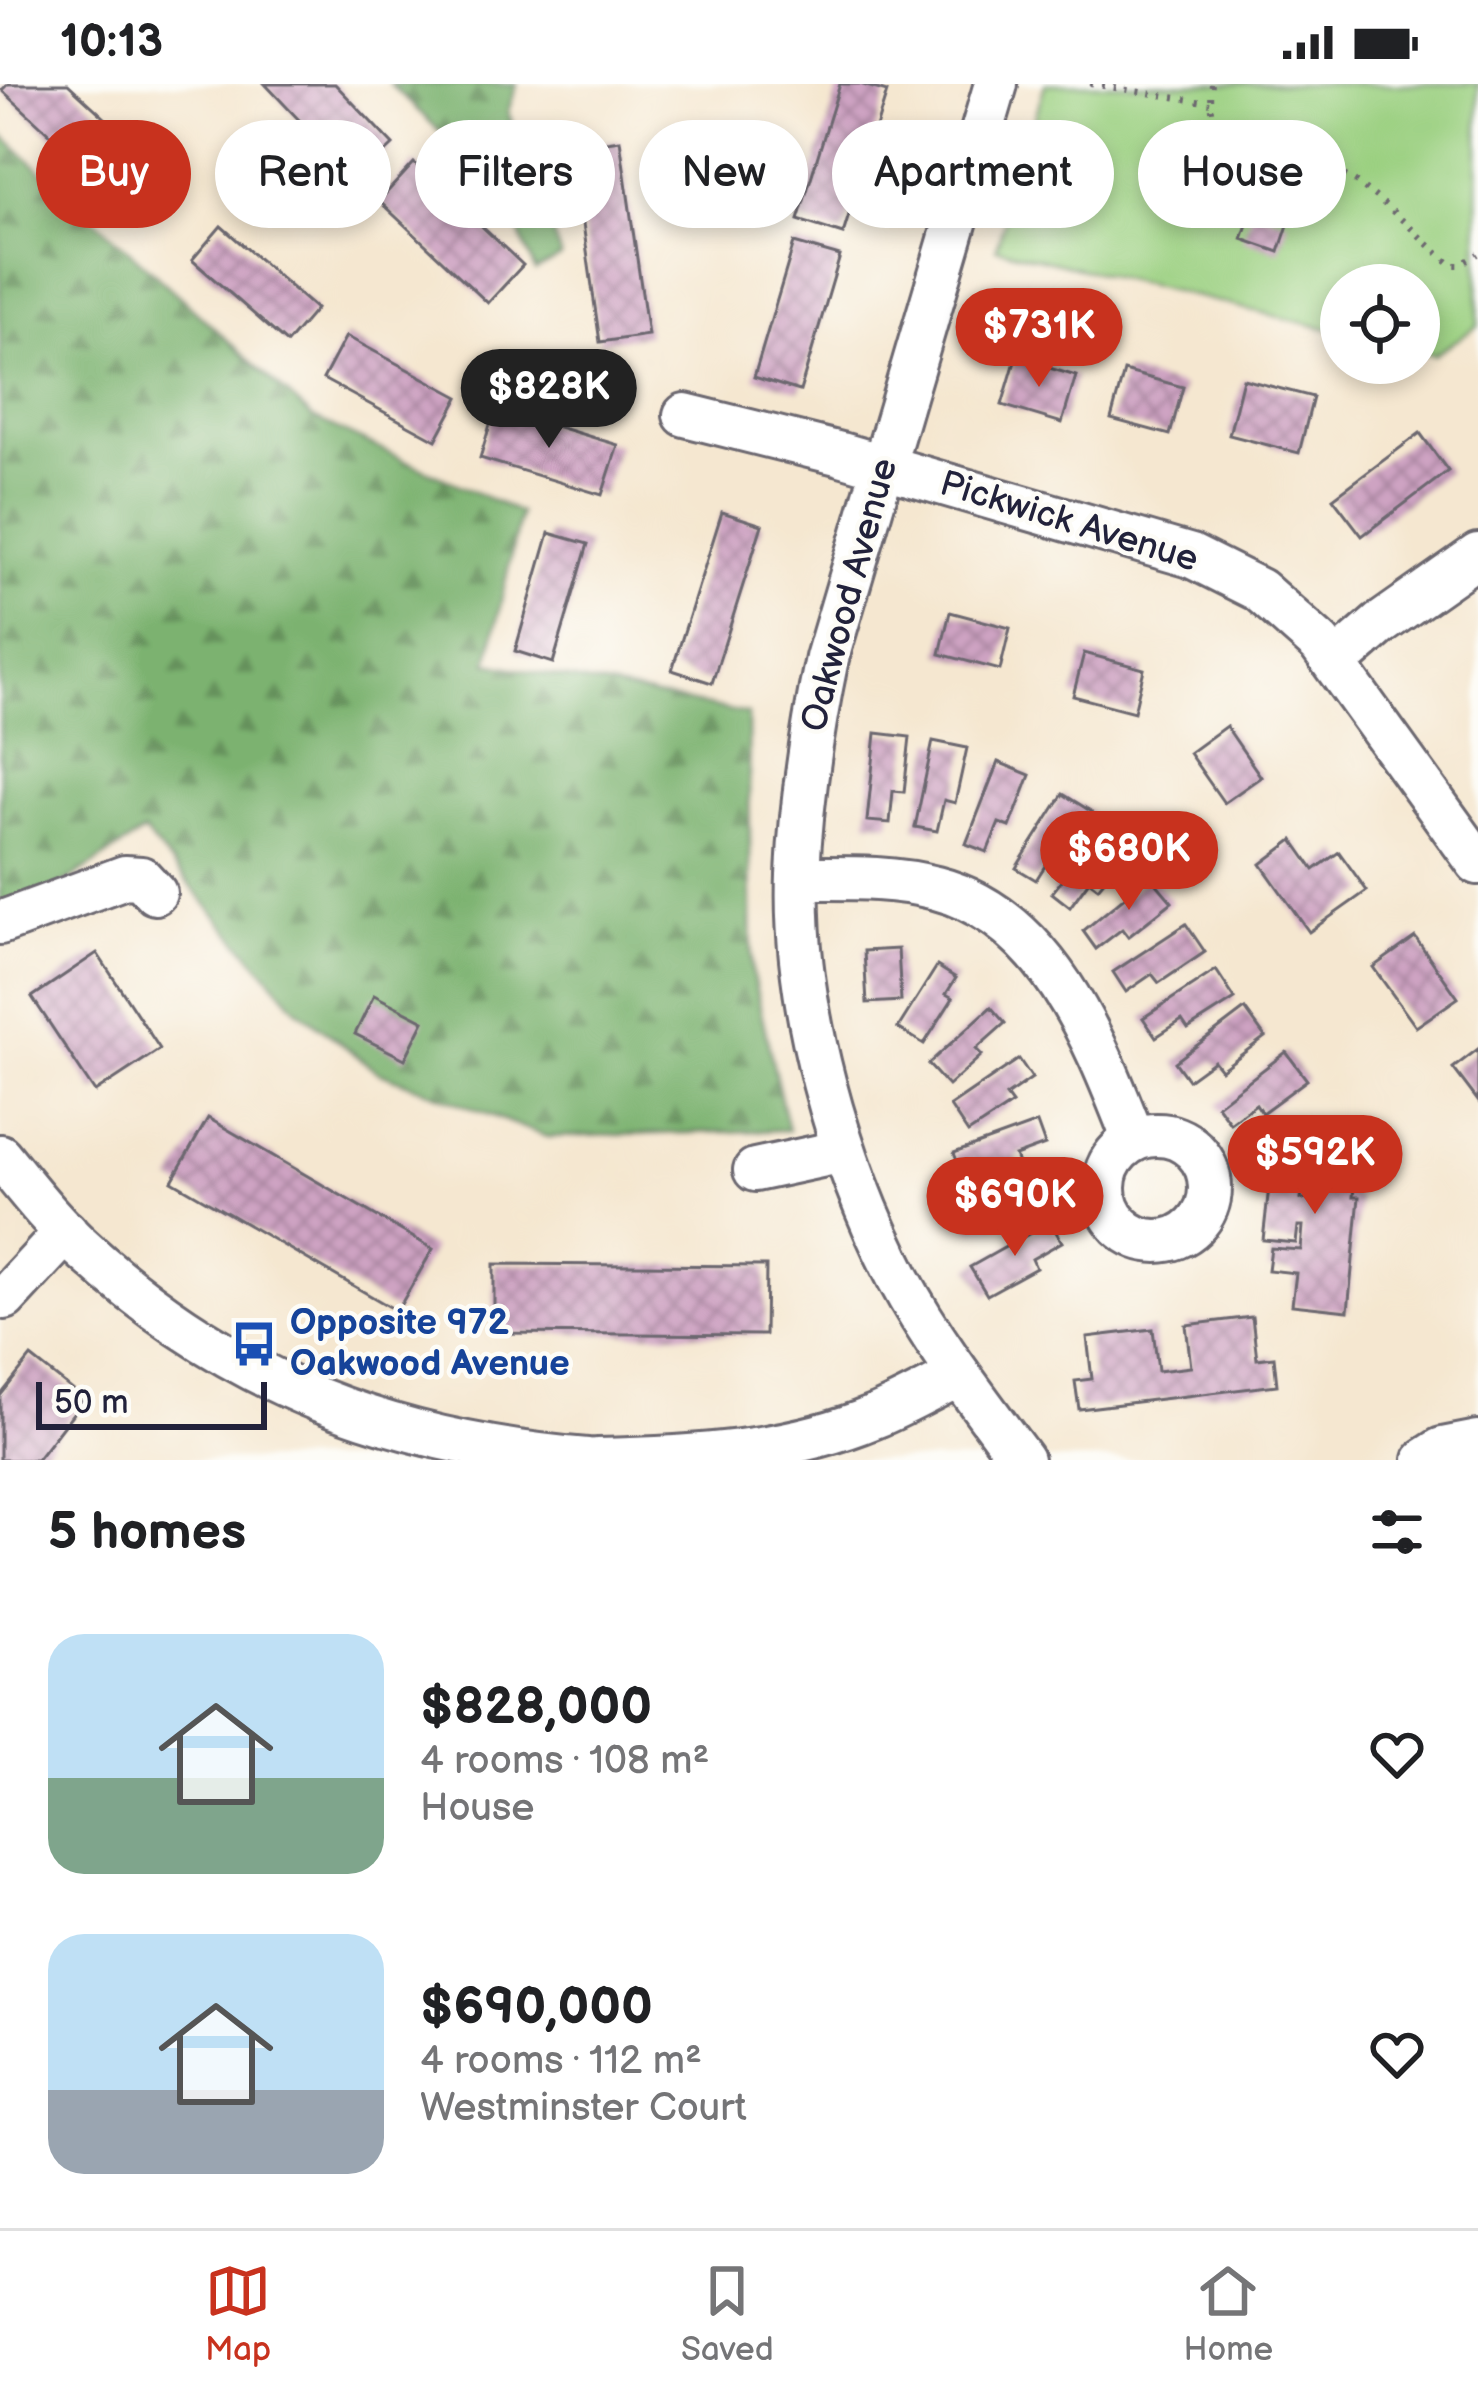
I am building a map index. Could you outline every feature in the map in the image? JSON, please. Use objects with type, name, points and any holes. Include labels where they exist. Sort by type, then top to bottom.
[{"type":"street","name":"Oakwood Avenue","points":[[996,84],[827,658],[810,740],[798,878],[801,953],[818,1050],[859,1194],[901,1282],[958,1375],[1022,1460]]},
{"type":"street","name":"Pickwick Avenue","points":[[685,415],[883,466],[1221,568],[1294,618],[1336,663],[1478,863]]},
{"type":"street","points":[[1336,663],[1380,624],[1478,555]]},
{"type":"street","points":[[0,923],[125,877],[141,878],[155,893]]},
{"type":"street","points":[[798,878],[881,878],[940,888],[986,910],[1031,945],[1075,1008],[1105,1066],[1134,1140]]},
{"type":"street","points":[[754,1170],[844,1151]]},
{"type":"street","points":[[0,1156],[66,1232],[176,1325],[219,1352],[314,1401],[428,1438],[587,1460]]},
{"type":"street","points":[[4,1298],[66,1232]]},
{"type":"street","points":[[597,1460],[679,1458],[792,1442],[872,1418],[958,1375]]},
{"type":"street","points":[[1426,1460],[1442,1449],[1478,1442]]},
{"type":"path","points":[[1090,84],[1210,103]]},
{"type":"path","points":[[1212,120],[1213,84]]},
{"type":"path","points":[[1346,178],[1453,265],[1478,254]]},
{"type":"green space","points":[[390,84],[517,84],[508,112],[511,120],[428,120]]},
{"type":"green space","points":[[1045,84],[1478,84],[1478,326],[1440,351],[1440,264],[1320,264],[1320,327],[996,248],[1002,228],[1114,228],[1114,120],[1034,120]]},
{"type":"green space","points":[[0,133],[36,166],[36,228],[104,228],[313,418],[520,513],[488,663],[748,714],[752,972],[788,1130],[547,1137],[378,1072],[297,1009],[144,832],[0,924]]},
{"type":"green space","points":[[518,228],[550,228],[561,257],[535,271]]},
{"type":"building","points":[[8,84],[68,84],[107,120],[36,121],[2,90]]},
{"type":"building","points":[[265,84],[335,84],[369,120],[299,120]]},
{"type":"building","points":[[840,84],[887,92],[878,120],[832,120],[832,228],[845,228],[843,234],[808,223],[808,188]]},
{"type":"building","points":[[620,140],[648,335],[600,342],[584,228],[615,228],[615,141]]},
{"type":"building","points":[[414,163],[415,228],[483,228],[523,265],[488,303],[391,212],[391,188]]},
{"type":"building","points":[[223,228],[316,309],[287,343],[192,260]]},
{"type":"building","points":[[1246,228],[1287,228],[1279,252],[1242,239]]},
{"type":"building","points":[[794,243],[840,256],[800,391],[754,377]]},
{"type":"building","points":[[346,336],[459,397],[436,440],[323,379]]},
{"type":"building","points":[[1016,358],[1076,376],[1062,423],[1002,405]]},
{"type":"building","points":[[1124,371],[1183,387],[1170,435],[1111,419]]},
{"type":"building","points":[[1243,379],[1313,397],[1299,453],[1229,435]]},
{"type":"building","points":[[495,408],[618,445],[602,495],[480,458]]},
{"type":"building","points":[[1420,433],[1448,471],[1362,536],[1333,498]]},
{"type":"building","points":[[722,512],[762,525],[712,683],[672,670]]},
{"type":"building","points":[[549,533],[588,544],[553,663],[515,651]]},
{"type":"building","points":[[950,612],[1010,628],[1000,670],[940,654]]},
{"type":"building","points":[[1084,653],[1144,669],[1134,712],[1073,696]]},
{"type":"building","points":[[1226,726],[1261,777],[1224,803],[1189,753]]},
{"type":"building","points":[[876,733],[910,737],[904,792],[893,791],[890,823],[867,821]]},
{"type":"building","points":[[933,741],[967,748],[955,803],[944,800],[937,831],[915,827]]},
{"type":"building","points":[[998,762],[1030,775],[1010,827],[999,823],[987,852],[966,844]]},
{"type":"building","points":[[1063,794],[1092,812],[1062,859],[1053,853],[1036,880],[1016,868]]},
{"type":"building","points":[[1106,824],[1133,845],[1098,888],[1089,881],[1070,907],[1052,893]]},
{"type":"building","points":[[1293,840],[1314,870],[1339,852],[1367,891],[1309,932],[1261,864]]},
{"type":"building","points":[[1150,876],[1172,902],[1128,937],[1122,929],[1096,949],[1083,931]]},
{"type":"building","points":[[1186,924],[1205,952],[1159,983],[1152,974],[1126,992],[1113,972]]},
{"type":"building","points":[[1415,937],[1458,998],[1416,1027],[1373,967]]},
{"type":"building","points":[[898,949],[901,1001],[867,1003],[864,951]]},
{"type":"building","points":[[97,953],[160,1049],[95,1092],[32,997]]},
{"type":"building","points":[[937,966],[956,978],[946,994],[953,998],[924,1044],[898,1028]]},
{"type":"building","points":[[1216,970],[1235,999],[1188,1029],[1182,1020],[1156,1037],[1143,1018]]},
{"type":"building","points":[[374,995],[424,1021],[405,1059],[355,1034]]},
{"type":"building","points":[[991,1007],[1005,1023],[976,1049],[982,1055],[948,1086],[928,1064]]},
{"type":"building","points":[[1245,1009],[1265,1037],[1221,1070],[1214,1061],[1188,1080],[1175,1062]]},
{"type":"building","points":[[1478,1049],[1478,1101],[1453,1068]]},
{"type":"building","points":[[1286,1052],[1307,1080],[1262,1113],[1256,1104],[1230,1123],[1217,1105]]},
{"type":"building","points":[[1019,1059],[1032,1078],[1006,1096],[1012,1104],[968,1133],[950,1106]]},
{"type":"building","points":[[208,1118],[433,1249],[397,1311],[172,1181]]},
{"type":"building","points":[[1037,1123],[1045,1145],[1015,1156],[1019,1166],[966,1185],[954,1153]]},
{"type":"building","points":[[1298,1130],[1359,1136],[1353,1197],[1359,1197],[1348,1311],[1292,1305],[1296,1273],[1268,1270],[1271,1248],[1301,1250],[1303,1226],[1298,1226],[1296,1243],[1263,1240],[1269,1187],[1302,1190],[1301,1199],[1307,1199],[1308,1184],[1258,1179],[1260,1156],[1295,1159]]},
{"type":"building","points":[[1051,1182],[1054,1206],[1019,1212],[1020,1222],[970,1231],[964,1197]]},
{"type":"building","points":[[1050,1222],[1062,1242],[1032,1259],[1036,1268],[987,1295],[970,1267]]},
{"type":"building","points":[[494,1264],[766,1266],[765,1335],[494,1333]]},
{"type":"building","points":[[1252,1317],[1257,1359],[1274,1357],[1277,1385],[1079,1409],[1075,1381],[1092,1379],[1087,1337],[1153,1329],[1158,1371],[1191,1367],[1186,1325]]},
{"type":"building","points":[[31,1357],[84,1399],[37,1460],[0,1460],[0,1396]]},
{"type":"place","name":"Opposite 972 Oakwood Avenue","points":[[254,1344]]}]
